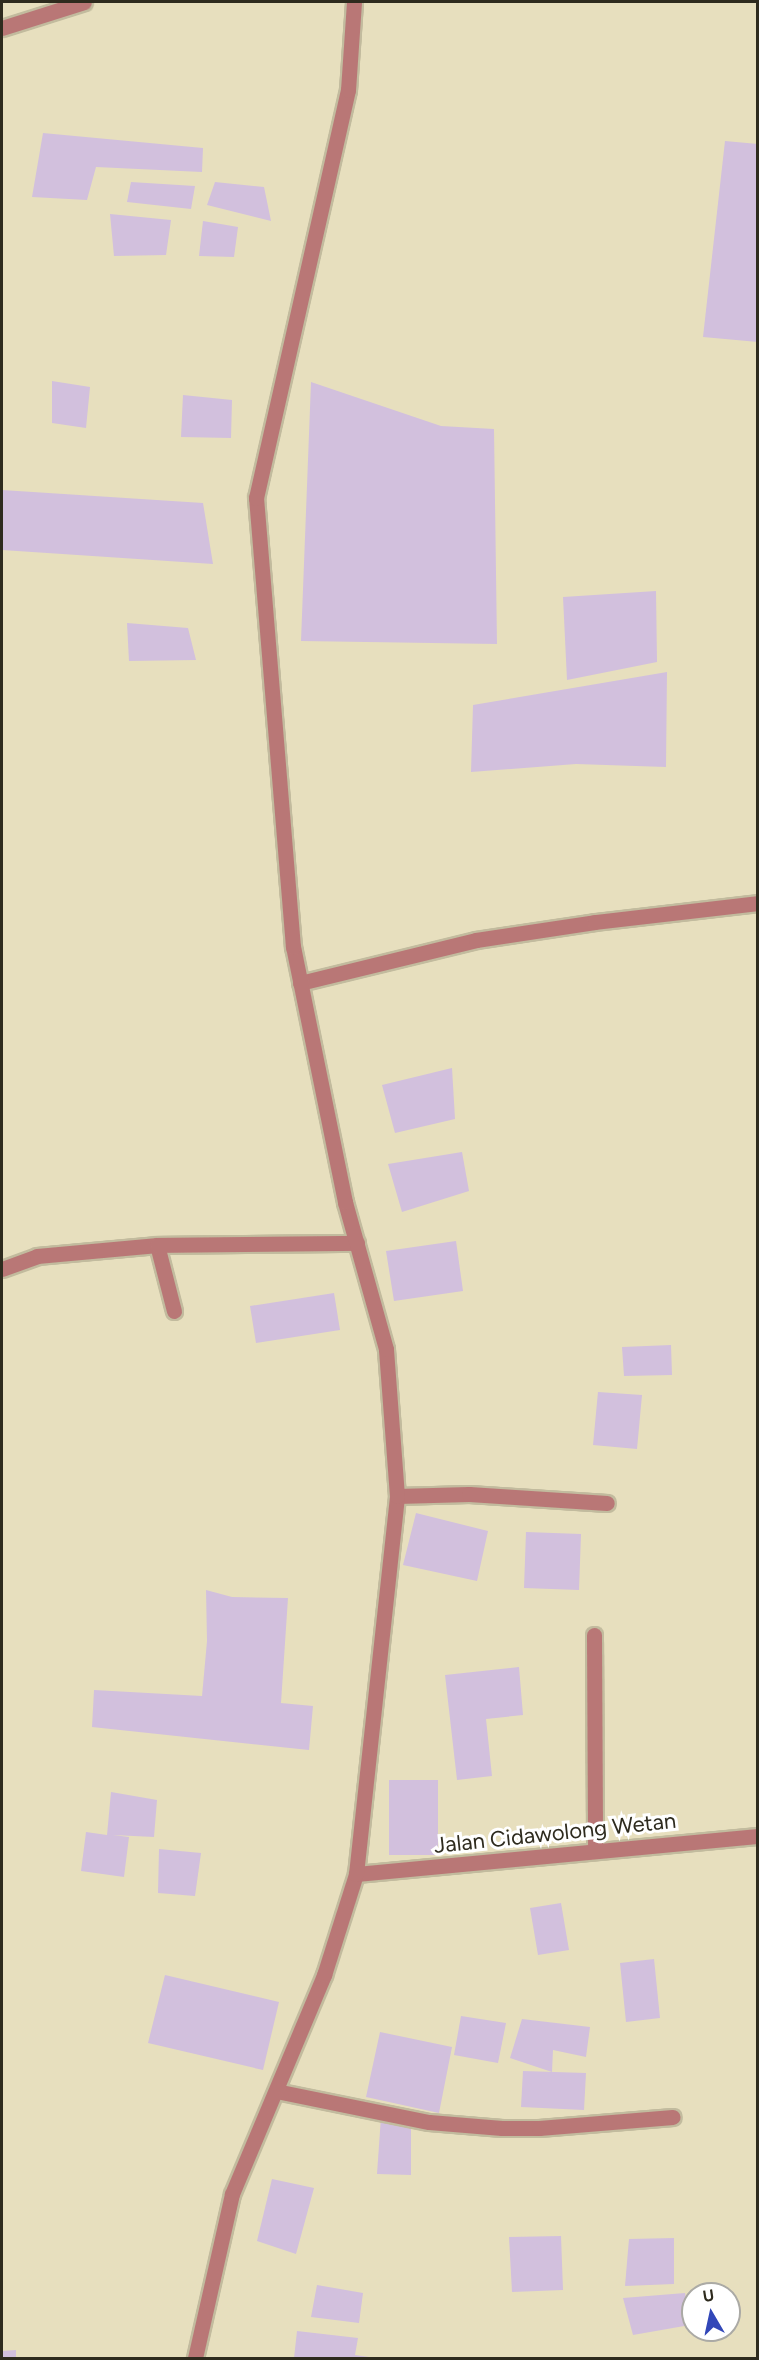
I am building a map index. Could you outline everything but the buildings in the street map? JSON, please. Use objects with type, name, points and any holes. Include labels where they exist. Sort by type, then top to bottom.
[{"type":"street","points":[[2,28],[84,2]]},
{"type":"street","points":[[195,2358],[232,2194],[324,1975],[357,1874],[397,1496],[386,1349],[345,1202],[293,947],[256,498],[348,90],[354,2]]},
{"type":"street","points":[[300,983],[476,940],[595,922],[758,903]]},
{"type":"street","points":[[2,1269],[37,1256],[158,1245],[357,1243]]},
{"type":"street","points":[[158,1245],[174,1311]]},
{"type":"street","points":[[397,1496],[469,1494],[607,1503]]},
{"type":"street","points":[[594,1635],[595,1850]]},
{"type":"street","name":"Jalan Cidawolong Wetan","points":[[357,1874],[758,1836]]},
{"type":"street","points":[[276,2091],[429,2122],[502,2128],[539,2128],[673,2117]]}]
